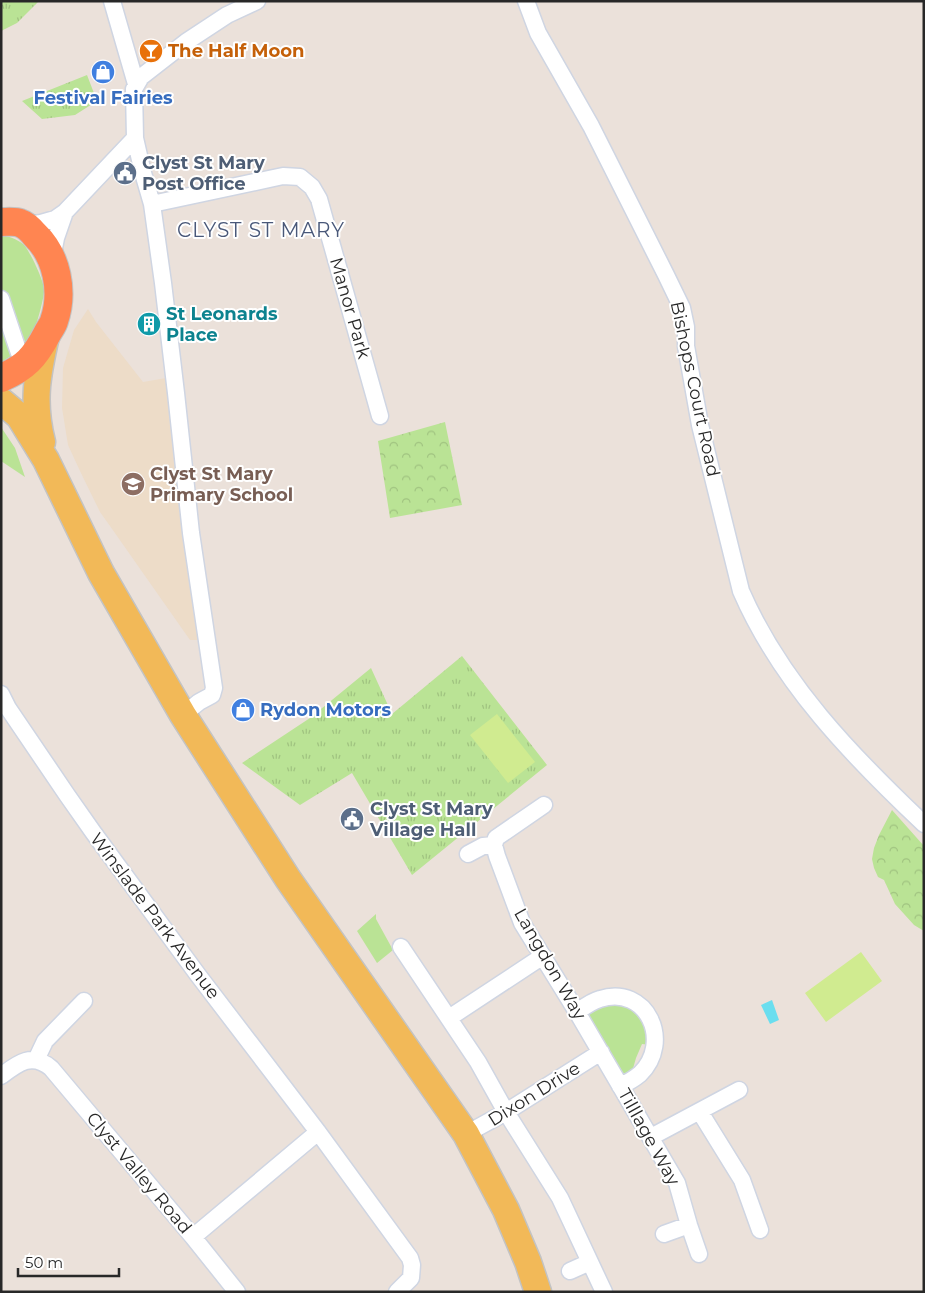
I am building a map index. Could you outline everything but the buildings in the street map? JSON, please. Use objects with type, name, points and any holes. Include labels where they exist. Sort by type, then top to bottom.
[{"type":"highway","points":[[12,219],[39,238],[52,259],[58,281],[58,299],[54,321],[41,346],[12,372]]},
{"type":"main road","points":[[46,336],[39,365],[36,409],[38,427],[46,460]]},
{"type":"main road","points":[[1,401],[19,416],[46,460],[101,573],[183,715],[288,879],[466,1134],[506,1210],[528,1262],[538,1292]]},
{"type":"street","points":[[112,1],[136,84]]},
{"type":"street","points":[[183,715],[199,702],[212,695],[214,688],[192,533],[152,204],[135,138],[134,89],[141,77],[186,42],[227,15],[257,1]]},
{"type":"street","name":"Bishops Court Road","points":[[526,1],[538,33],[591,126],[682,308],[686,326],[686,346],[700,425],[741,591],[749,610],[777,659],[819,716],[892,794],[924,824]]},
{"type":"street","points":[[12,219],[40,223],[54,219],[65,212],[135,138]]},
{"type":"street","name":"Manor Park","points":[[152,204],[283,176],[300,177],[312,187],[319,199],[379,387],[380,416]]},
{"type":"street","points":[[52,259],[56,238],[65,212]]},
{"type":"street","points":[[1,299],[12,372],[36,409]]},
{"type":"street","name":"Winslade Park Avenue","points":[[1,694],[19,724],[93,832],[410,1258],[412,1265],[411,1278],[397,1292]]},
{"type":"street","points":[[468,854],[483,846],[494,845],[496,838],[544,805]]},
{"type":"street","name":"Langdon Way","points":[[494,845],[522,923],[600,1052]]},
{"type":"street","points":[[401,947],[478,1062],[506,1112],[560,1198],[604,1292]]},
{"type":"street","points":[[449,1018],[543,956]]},
{"type":"street","points":[[577,1012],[594,1001],[615,996],[636,1003],[649,1016],[655,1036],[653,1053],[639,1075],[620,1086]]},
{"type":"street","points":[[1,1076],[26,1060],[36,1060],[45,1041],[84,1002]]},
{"type":"street","name":"Dixon Drive","points":[[466,1134],[506,1112],[600,1052]]},
{"type":"street","name":"Tilllage Way","points":[[600,1052],[676,1183],[699,1254]]},
{"type":"street","name":"Clyst Valley Road","points":[[36,1060],[45,1063],[51,1068],[237,1292]]},
{"type":"street","points":[[650,1137],[739,1090]]},
{"type":"street","points":[[700,1112],[742,1180],[760,1230]]},
{"type":"street","points":[[193,1237],[318,1132]]},
{"type":"street","points":[[664,1234],[689,1225]]},
{"type":"street","points":[[570,1271],[590,1262]]},
{"type":"shaded area","name":"Clyst St Mary Primary School","points":[[88,309],[143,382],[166,378],[200,640],[190,640],[100,512],[68,445],[62,408],[63,368],[74,330]]},
{"type":"green space","points":[[1,1],[39,1],[17,23],[1,31]]},
{"type":"green space","points":[[87,75],[97,101],[75,115],[42,119],[22,101]]},
{"type":"green space","points":[[1,235],[15,239],[26,247],[39,273],[44,289],[39,316],[29,341],[20,350],[1,362]]},
{"type":"green space","points":[[445,422],[462,505],[390,518],[378,441]]},
{"type":"green space","points":[[1,427],[15,448],[25,477],[1,461]]},
{"type":"green space","points":[[462,656],[547,765],[412,875],[352,773],[300,805],[242,763],[310,718],[371,668],[392,714]]},
{"type":"green space","points":[[497,714],[535,762],[508,783],[470,735]]},
{"type":"green space","points":[[892,810],[924,846],[924,931],[914,925],[895,904],[884,880],[878,877],[874,868],[872,859],[874,848]]},
{"type":"green space","points":[[376,914],[376,919],[393,950],[377,963],[357,931]]},
{"type":"green space","points":[[861,952],[882,981],[826,1022],[805,993]]},
{"type":"green space","points":[[618,1001],[643,1015],[651,1045],[642,1044],[632,1072],[623,1075],[586,1012]]},
{"type":"water","points":[[772,1000],[779,1020],[770,1024],[761,1005]]},
{"type":"place","name":"The Half Moon","points":[[151,51]]},
{"type":"place","name":"Festival Fairies","points":[[103,72]]},
{"type":"place","name":"Clyst St Mary Post Office","points":[[125,173]]},
{"type":"place","name":"St Leonards Place","points":[[149,324]]},
{"type":"place","name":"Clyst St Mary Primary School","points":[[133,484]]},
{"type":"place","name":"Rydon Motors","points":[[243,710]]},
{"type":"place","name":"Clyst St Mary Village Hall","points":[[352,819]]},
{"type":"district","name":"CLYST ST MARY","points":[[261,230]]}]
